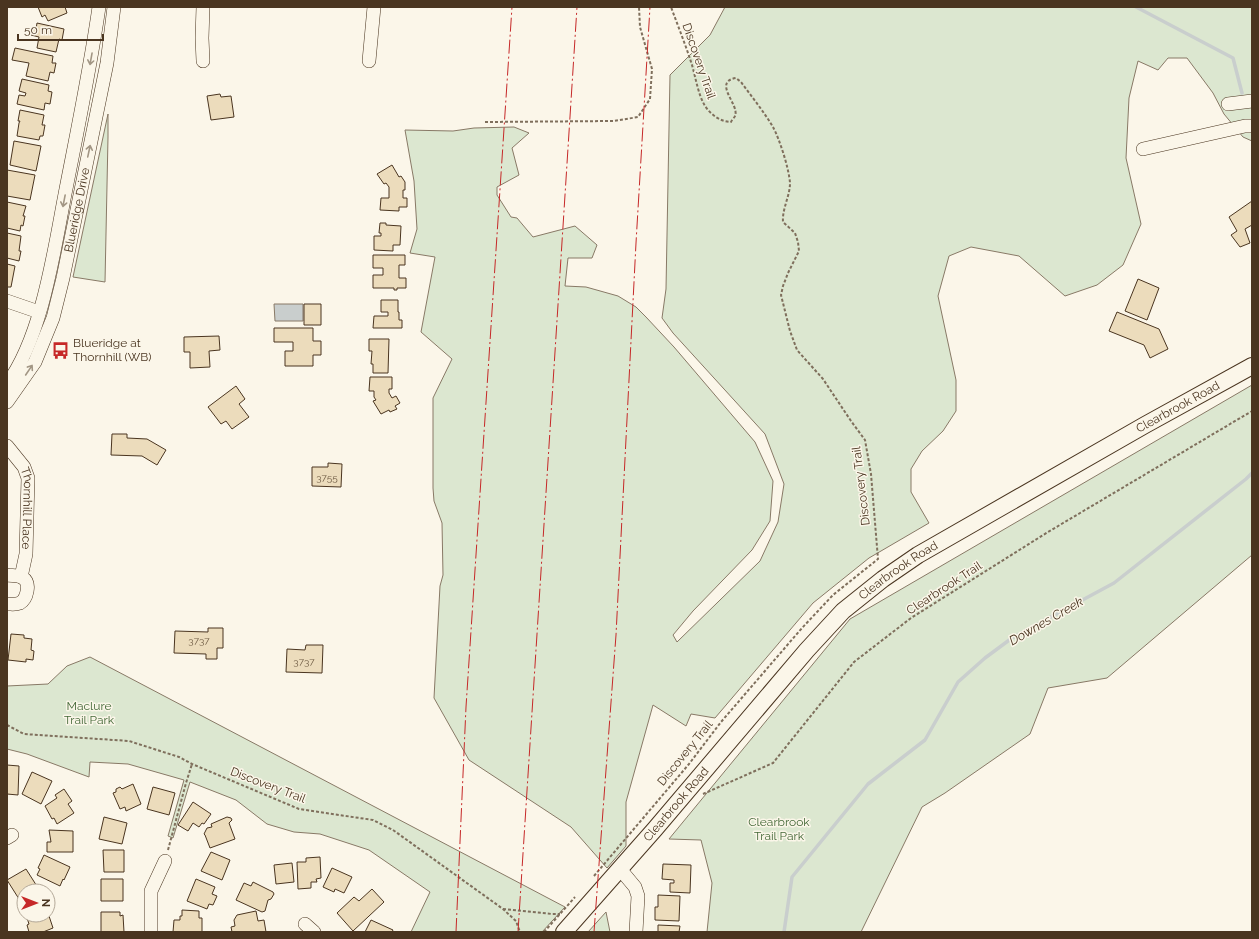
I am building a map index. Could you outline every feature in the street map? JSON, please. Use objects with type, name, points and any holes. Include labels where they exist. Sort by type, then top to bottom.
[{"type":"main road","name":"Clearbrook Road","points":[[564,932],[620,869],[807,650],[843,611],[877,584],[918,556],[1145,425],[1252,366]]},
{"type":"street","name":"Blueridge Drive","points":[[7,384],[20,363],[34,330],[52,259],[92,57],[99,7]]},
{"type":"street","name":"Blueridge Drive","points":[[7,402],[35,362],[52,318],[63,278],[107,63],[114,7]]},
{"type":"street","points":[[203,7],[202,38],[204,62]]},
{"type":"street","points":[[369,62],[374,7]]},
{"type":"street","points":[[1228,104],[1252,101]]},
{"type":"street","points":[[1143,149],[1245,126],[1252,126]]},
{"type":"street","points":[[7,301],[39,312]]},
{"type":"street","name":"Thornhill Place","points":[[7,446],[24,467],[28,478],[26,554],[21,577],[25,579],[27,584],[26,597],[21,602],[14,605],[7,604]]},
{"type":"street","points":[[7,575],[21,577]]},
{"type":"street","points":[[151,932],[151,891],[165,861]]},
{"type":"street","points":[[620,869],[635,886],[638,896],[636,932]]},
{"type":"path","points":[[485,122],[614,121],[638,117],[650,99],[652,69],[640,27],[639,7]]},
{"type":"path","name":"Discovery Trail","points":[[591,880],[689,764],[721,722],[802,628],[833,595],[878,559],[871,474],[865,440],[823,379],[797,350],[790,331],[781,295],[782,286],[799,251],[795,233],[783,222],[782,216],[787,201],[790,184],[788,168],[774,128],[741,82],[736,78],[730,79],[726,90],[736,110],[735,117],[731,122],[724,122],[706,108],[699,93],[692,64],[671,7]]},
{"type":"path","name":"Clearbrook Trail","points":[[701,795],[773,763],[854,662],[912,618],[1048,532],[1252,411]]},
{"type":"path","name":"Discovery Trail","points":[[7,725],[24,734],[129,741],[179,758],[299,808],[373,820],[393,830],[503,909],[516,921],[520,932]]},
{"type":"path","points":[[165,861],[192,764]]},
{"type":"path","points":[[544,932],[576,896]]},
{"type":"path","name":"Discovery Trail","points":[[503,909],[560,914]]},
{"type":"green space","points":[[725,7],[1252,7],[1252,141],[1243,137],[1224,114],[1213,93],[1187,58],[1168,58],[1158,70],[1138,61],[1129,98],[1126,158],[1141,224],[1123,265],[1097,285],[1065,296],[1019,256],[971,247],[949,256],[938,296],[956,380],[956,411],[943,431],[922,451],[911,469],[911,492],[929,523],[869,558],[813,603],[715,718],[691,714],[686,726],[653,705],[626,802],[626,846],[607,868],[571,827],[469,760],[434,698],[440,586],[443,575],[442,523],[434,501],[433,488],[433,398],[452,359],[421,332],[435,257],[410,253],[417,229],[414,181],[405,130],[453,131],[474,128],[514,127],[529,133],[512,148],[519,175],[497,187],[497,195],[511,217],[517,218],[533,237],[575,226],[597,245],[592,258],[568,258],[565,286],[586,287],[618,296],[636,307],[674,347],[755,442],[773,481],[770,521],[752,550],[693,611],[673,635],[677,642],[760,561],[778,522],[784,484],[765,434],[673,333],[662,318],[666,289],[670,75],[710,35]]},
{"type":"green space","points":[[108,114],[108,137],[105,282],[73,277]]},
{"type":"green space","name":"Clearbrook Trail Park","points":[[1252,385],[1252,555],[1107,678],[1048,688],[1030,734],[945,793],[922,807],[861,932],[707,932],[712,883],[701,840],[669,839],[850,619]]},
{"type":"green space","name":"Maclure Trail Park","points":[[90,657],[565,907],[542,932],[411,932],[430,892],[369,850],[320,834],[294,832],[267,824],[236,800],[190,782],[173,838],[168,836],[184,780],[128,764],[90,762],[89,777],[27,754],[7,749],[7,686],[48,684],[67,666]]},
{"type":"green space","points":[[606,912],[610,932],[588,932]]},
{"type":"shaded area","points":[[274,304],[303,304],[303,321],[275,321]]},
{"type":"building","points":[[38,7],[65,7],[67,13],[48,21],[45,15],[42,17]]},
{"type":"building","points":[[37,23],[64,29],[62,40],[59,39],[56,52],[37,48],[39,37],[31,35],[32,28],[36,29]]},
{"type":"building","points":[[15,48],[53,56],[52,63],[56,63],[54,73],[50,72],[48,81],[26,76],[29,63],[12,60]]},
{"type":"building","points":[[22,79],[49,85],[48,91],[52,92],[50,104],[45,103],[44,110],[17,104],[19,95],[25,96],[26,93],[19,91]]},
{"type":"building","points":[[220,94],[221,97],[231,96],[234,117],[211,120],[207,96]]},
{"type":"building","points":[[20,110],[44,115],[42,125],[45,125],[43,136],[40,136],[39,140],[17,136],[20,121],[18,121]]},
{"type":"building","points":[[14,141],[41,146],[36,171],[10,165]]},
{"type":"building","points":[[392,165],[399,177],[401,176],[405,182],[403,198],[407,198],[407,207],[399,207],[399,211],[380,210],[381,198],[389,198],[389,187],[386,183],[384,184],[377,174]]},
{"type":"building","points":[[7,170],[35,175],[30,200],[7,196]]},
{"type":"building","points":[[1252,201],[1252,225],[1245,229],[1250,243],[1240,247],[1231,235],[1237,231],[1229,217]]},
{"type":"building","points":[[7,202],[26,206],[23,216],[25,216],[23,226],[21,225],[20,231],[7,228]]},
{"type":"building","points":[[380,223],[401,226],[400,245],[393,245],[393,251],[374,250],[374,236],[381,236],[381,233],[379,233]]},
{"type":"building","points":[[7,233],[21,236],[19,261],[7,258]]},
{"type":"building","points":[[373,255],[405,255],[405,265],[399,265],[399,278],[406,278],[406,288],[397,288],[397,290],[394,290],[394,288],[373,288],[373,275],[383,275],[383,268],[373,268]]},
{"type":"building","points":[[7,264],[15,266],[11,287],[7,287]]},
{"type":"building","points":[[1138,279],[1159,288],[1147,320],[1125,311]]},
{"type":"building","points":[[381,300],[398,300],[399,320],[402,320],[402,328],[373,328],[374,316],[388,316],[388,312],[381,312]]},
{"type":"building","points":[[304,304],[321,304],[321,325],[304,325]]},
{"type":"building","points":[[1117,312],[1159,329],[1168,349],[1150,358],[1144,345],[1109,331]]},
{"type":"building","points":[[274,328],[313,328],[313,341],[321,341],[321,355],[313,355],[313,366],[285,366],[285,351],[293,351],[293,342],[274,342]]},
{"type":"building","points":[[219,336],[220,350],[209,351],[210,367],[190,368],[190,352],[184,352],[184,337]]},
{"type":"building","points":[[369,339],[389,339],[388,373],[373,373],[373,364],[371,364],[372,351],[369,351]]},
{"type":"building","points":[[370,377],[392,377],[392,389],[389,389],[389,393],[392,398],[396,396],[400,403],[395,406],[397,409],[390,412],[389,410],[381,414],[373,401],[376,400],[374,397],[374,391],[369,391]]},
{"type":"building","points":[[236,386],[245,399],[239,404],[249,417],[232,429],[226,421],[221,424],[208,407]]},
{"type":"building","points":[[112,434],[127,434],[127,438],[147,439],[166,450],[157,465],[142,456],[111,455]]},
{"type":"building","points":[[328,463],[342,464],[341,487],[312,486],[312,467],[328,467]]},
{"type":"building","points":[[208,628],[223,628],[223,648],[217,648],[217,659],[206,659],[206,654],[174,653],[175,631],[208,632]]},
{"type":"building","points":[[11,634],[24,635],[24,638],[32,639],[31,650],[34,651],[33,660],[26,659],[26,662],[8,660]]},
{"type":"building","points":[[306,645],[323,645],[322,673],[286,672],[287,649],[305,650]]},
{"type":"building","points":[[7,765],[19,766],[18,795],[7,794]]},
{"type":"building","points":[[32,772],[52,781],[41,804],[22,794]]},
{"type":"building","points":[[133,784],[141,804],[126,811],[125,807],[120,809],[113,793],[120,787],[122,789]]},
{"type":"building","points":[[153,787],[175,793],[169,815],[147,809]]},
{"type":"building","points":[[64,789],[72,801],[68,804],[74,813],[57,824],[54,818],[52,819],[45,806],[57,798],[55,795]]},
{"type":"building","points":[[193,802],[211,814],[204,824],[202,823],[199,827],[193,823],[188,831],[178,825]]},
{"type":"building","points":[[104,817],[127,823],[122,844],[99,839]]},
{"type":"building","points":[[227,817],[231,818],[232,820],[229,823],[235,839],[210,848],[204,834],[207,828],[212,827],[211,824]]},
{"type":"building","points":[[49,830],[73,831],[73,852],[47,852],[47,842],[51,842]]},
{"type":"building","points":[[103,850],[124,850],[124,872],[104,872]]},
{"type":"building","points":[[211,852],[230,860],[222,880],[201,871]]},
{"type":"building","points":[[44,855],[70,867],[60,886],[37,875],[40,869],[38,868]]},
{"type":"building","points":[[320,857],[321,878],[316,879],[317,882],[311,882],[311,888],[298,889],[297,862],[306,862],[306,858]]},
{"type":"building","points":[[292,863],[294,882],[276,884],[274,865]]},
{"type":"building","points":[[663,864],[691,865],[690,893],[670,892],[670,883],[674,883],[674,880],[662,879]]},
{"type":"building","points":[[332,868],[352,877],[344,893],[335,889],[334,892],[323,887]]},
{"type":"building","points":[[26,869],[35,883],[16,883],[16,894],[7,880]]},
{"type":"building","points":[[101,879],[123,879],[123,901],[101,901]]},
{"type":"building","points":[[196,879],[215,887],[212,894],[217,896],[213,905],[209,904],[207,909],[187,901]]},
{"type":"building","points":[[253,882],[273,892],[274,894],[271,899],[268,900],[265,911],[262,912],[236,900],[244,883],[251,886]]},
{"type":"building","points":[[372,889],[384,902],[353,931],[337,913],[354,897],[359,901]]},
{"type":"building","points":[[658,895],[680,896],[679,921],[655,920],[655,907],[658,907]]},
{"type":"building","points":[[182,910],[199,911],[199,918],[202,918],[202,932],[173,932],[174,920],[180,920]]},
{"type":"building","points":[[256,911],[258,921],[264,920],[266,932],[232,932],[231,927],[235,926],[234,920],[237,915]]},
{"type":"building","points":[[101,912],[120,912],[120,916],[123,915],[124,932],[101,932]]},
{"type":"building","points":[[371,920],[393,930],[392,932],[365,932]]},
{"type":"building","points":[[51,923],[53,928],[43,932],[29,932],[27,925]]},
{"type":"building","points":[[658,925],[680,926],[679,932],[658,932]]},
{"type":"waterway","points":[[1136,7],[1233,58],[1242,93]]},
{"type":"waterway","name":"Downes Creek","points":[[784,932],[792,877],[868,784],[925,740],[958,682],[985,658],[1012,638],[1114,583],[1252,473]]},
{"type":"power","points":[[456,932],[466,707],[512,7]]},
{"type":"power","points":[[518,932],[577,7]]},
{"type":"power","points":[[594,932],[616,635],[636,243],[650,7]]},
{"type":"place","name":"Blueridge at Thornhill (WB)","points":[[60,350]]}]
